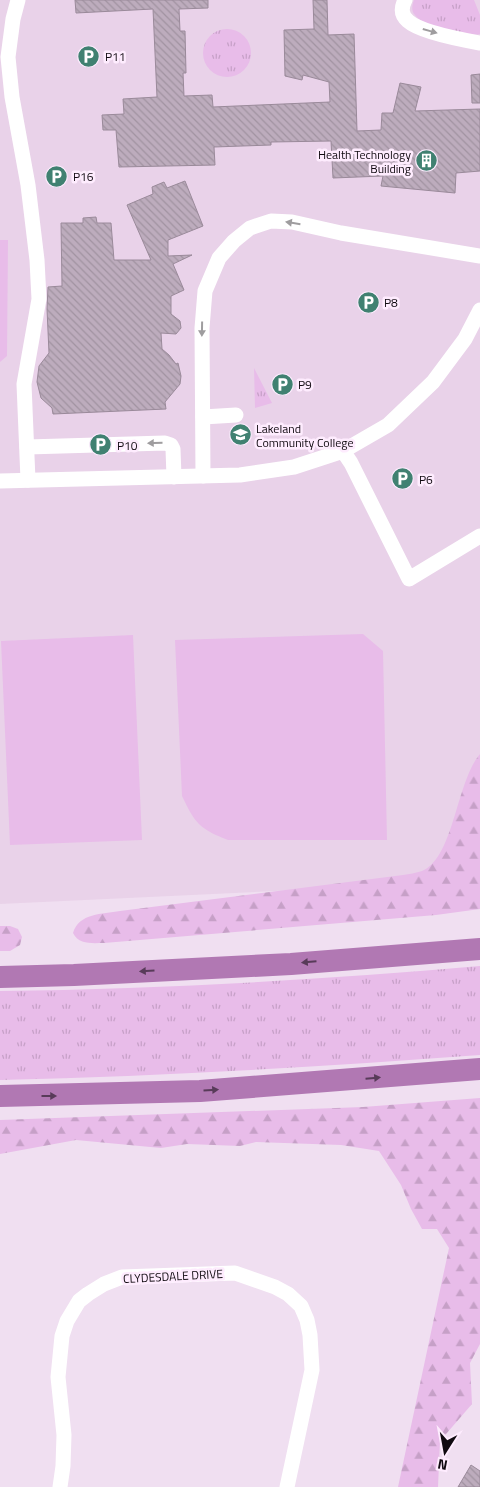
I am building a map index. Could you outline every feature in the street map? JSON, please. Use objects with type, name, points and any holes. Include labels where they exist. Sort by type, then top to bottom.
[{"type":"highway","points":[[343,959],[480,934]]},
{"type":"highway","points":[[0,977],[291,964],[480,949]]},
{"type":"highway","points":[[0,1096],[200,1091],[480,1069]]},
{"type":"street","points":[[18,0],[8,57],[12,97],[28,185],[37,260],[38,300],[24,384],[31,446],[28,480]]},
{"type":"street","points":[[405,0],[402,6],[402,13],[407,21],[417,27],[480,44]]},
{"type":"street","points":[[203,476],[202,325],[205,291],[219,258],[248,229],[271,221],[292,222],[341,233],[480,256]]},
{"type":"street","points":[[0,481],[240,476],[294,467],[343,452],[388,425],[433,382],[465,339],[480,310]]},
{"type":"street","points":[[203,417],[236,415]]},
{"type":"street","points":[[31,446],[165,443],[171,445],[173,449],[174,477]]},
{"type":"street","points":[[343,452],[351,463],[408,579],[480,536]]},
{"type":"street","name":"CLYDESDALE DRIVE","points":[[60,1487],[64,1435],[58,1377],[62,1336],[67,1321],[79,1301],[96,1289],[122,1277],[235,1273],[275,1287],[288,1294],[301,1306],[307,1320],[312,1370],[287,1487]]},
{"type":"shaded area","name":"Lakeland Community College","points":[[0,0],[480,0],[480,870],[465,882],[0,904]]},
{"type":"green space","points":[[414,0],[474,0],[480,15],[480,34],[456,32],[426,23],[414,13],[412,8]]},
{"type":"green space","points":[[227,29],[236,31],[244,36],[249,44],[251,53],[249,62],[244,70],[236,75],[227,77],[218,75],[210,70],[205,62],[203,53],[205,44],[210,36],[218,31]]},
{"type":"green space","points":[[0,240],[8,240],[7,356],[0,362]]},
{"type":"green space","points":[[254,368],[272,403],[255,408]]},
{"type":"green space","points":[[363,634],[383,651],[387,840],[228,840],[210,832],[199,824],[182,796],[175,640]]},
{"type":"green space","points":[[133,635],[142,840],[10,845],[1,641]]},
{"type":"green space","points":[[480,754],[480,909],[436,915],[104,943],[82,941],[73,933],[80,922],[99,914],[422,871],[433,863],[441,851],[448,836],[465,782]]},
{"type":"green space","points":[[0,926],[10,926],[18,929],[22,937],[20,945],[10,951],[0,951]]},
{"type":"green space","points":[[480,966],[480,1055],[240,1070],[0,1080],[0,991],[240,983]]},
{"type":"green space","points":[[480,1098],[480,1344],[470,1363],[472,1404],[440,1441],[438,1487],[398,1487],[449,1248],[437,1229],[422,1229],[401,1185],[379,1151],[341,1145],[256,1142],[240,1146],[187,1144],[161,1148],[76,1140],[0,1154],[0,1120],[363,1107]]},
{"type":"building","points":[[75,0],[208,0],[208,8],[179,9],[180,31],[185,31],[186,73],[183,73],[184,96],[212,95],[213,107],[330,102],[329,82],[303,75],[302,80],[285,76],[284,30],[314,29],[313,0],[327,0],[328,35],[354,34],[357,131],[381,130],[382,113],[393,113],[400,83],[421,87],[415,111],[480,109],[480,171],[456,173],[455,193],[381,186],[383,176],[333,178],[331,141],[271,142],[271,145],[214,147],[215,165],[119,167],[116,130],[103,130],[102,115],[124,114],[123,99],[157,97],[153,9],[76,13]]},
{"type":"building","points":[[480,74],[480,103],[472,103],[471,75]]},
{"type":"building","points":[[185,181],[203,226],[168,240],[168,256],[192,255],[173,264],[184,290],[171,296],[171,314],[180,321],[181,328],[176,334],[161,333],[162,349],[176,364],[178,363],[181,376],[180,384],[165,402],[166,409],[53,414],[52,408],[41,398],[37,382],[39,366],[49,353],[48,287],[62,286],[61,223],[83,223],[83,218],[96,217],[97,223],[111,223],[114,260],[151,260],[127,205],[153,194],[152,187],[164,182],[167,188]]},
{"type":"building","points":[[471,1465],[480,1471],[480,1487],[458,1487]]},
{"type":"place","name":"P11","points":[[89,56]]},
{"type":"place","name":"Health Technology Building","points":[[427,161]]},
{"type":"place","name":"P16","points":[[57,176]]},
{"type":"place","name":"P8","points":[[368,302]]},
{"type":"place","name":"P9","points":[[282,384]]},
{"type":"place","name":"Lakeland Community College","points":[[240,435]]},
{"type":"place","name":"P10","points":[[101,445]]},
{"type":"place","name":"P6","points":[[403,479]]}]
